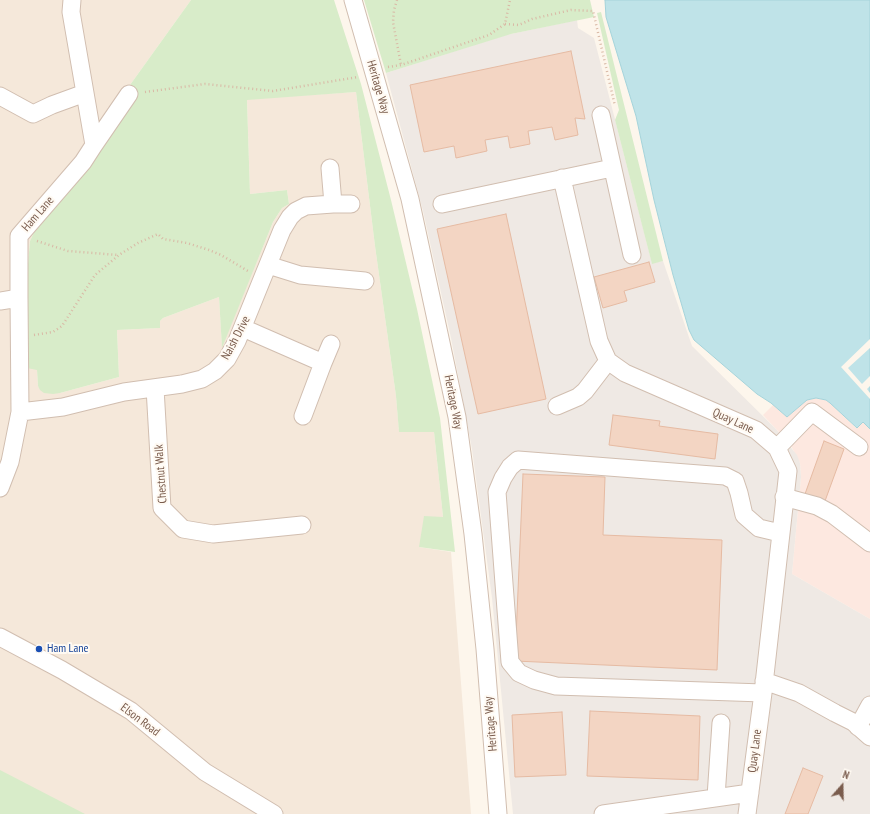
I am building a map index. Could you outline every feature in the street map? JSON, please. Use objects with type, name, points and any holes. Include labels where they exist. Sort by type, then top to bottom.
[{"type":"street","points":[[72,0],[71,12],[94,145]]},
{"type":"street","name":"Heritage Way","points":[[353,0],[410,199],[457,416],[473,534],[485,649],[498,814]]},
{"type":"street","points":[[0,96],[33,114],[52,105],[85,93]]},
{"type":"street","name":"Ham Lane","points":[[0,488],[10,462],[20,412],[19,236],[83,162],[129,94]]},
{"type":"street","points":[[601,115],[632,255]]},
{"type":"street","points":[[330,168],[333,204]]},
{"type":"street","points":[[442,204],[612,168]]},
{"type":"street","points":[[557,406],[578,397],[585,391],[608,361],[599,340],[562,178]]},
{"type":"street","name":"Naish Drive","points":[[20,412],[63,407],[124,392],[194,381],[202,379],[215,371],[227,359],[243,328],[282,230],[290,217],[296,211],[306,206],[351,204]]},
{"type":"street","points":[[266,271],[365,281]]},
{"type":"street","points":[[0,300],[19,298]]},
{"type":"street","points":[[243,328],[323,363]]},
{"type":"street","points":[[303,416],[331,344]]},
{"type":"street","name":"Quay Lane","points":[[608,361],[625,373],[756,430],[777,448],[788,471],[747,814]]},
{"type":"street","name":"Chestnut Walk","points":[[155,388],[162,508],[184,529],[213,534],[302,525]]},
{"type":"street","points":[[777,448],[812,412],[859,447]]},
{"type":"street","points":[[780,532],[759,528],[744,514],[735,481],[725,476],[518,460],[510,467],[497,492],[510,662],[519,672],[534,680],[556,686],[763,687],[799,694],[853,722],[864,732]]},
{"type":"street","points":[[784,497],[817,506],[832,514],[870,543]]},
{"type":"street","name":"Elson Road","points":[[0,636],[62,670],[131,711],[205,772],[274,814]]},
{"type":"street","points":[[864,732],[870,704]]},
{"type":"street","points":[[716,797],[721,723]]},
{"type":"street","points":[[603,814],[750,793]]},
{"type":"path","points":[[397,0],[393,22],[401,65]]},
{"type":"path","points":[[505,24],[510,0]]},
{"type":"path","points":[[385,67],[401,65],[489,35],[505,24],[519,25],[532,19],[571,10],[593,11],[616,107],[601,115]]},
{"type":"path","points":[[129,94],[205,84],[273,91],[359,77],[359,72],[362,80]]},
{"type":"path","points":[[19,336],[53,332],[62,326],[95,275],[118,255],[138,243],[158,234],[163,239],[187,243],[221,255],[242,268],[266,271]]},
{"type":"path","points":[[19,236],[68,251],[118,255]]},
{"type":"shaded area","points":[[0,0],[191,0],[102,124],[36,228],[30,241],[27,275],[38,386],[44,392],[60,393],[119,377],[117,330],[159,328],[160,321],[163,318],[219,297],[222,346],[273,222],[282,208],[289,204],[287,190],[250,194],[247,99],[356,92],[375,246],[396,396],[399,431],[434,432],[443,517],[419,547],[451,552],[471,814],[0,814]]},
{"type":"shaded area","points":[[577,20],[578,28],[594,38],[652,263],[663,261],[692,346],[776,429],[797,455],[800,463],[801,477],[792,574],[870,619],[870,814],[513,814],[492,598],[472,449],[451,338],[423,211],[386,73],[506,35]]},
{"type":"shaded area","points":[[816,398],[826,400],[830,403],[856,428],[863,422],[870,429],[870,619],[792,574],[801,477],[800,463],[790,444],[763,415],[773,405],[787,417],[807,400]]},
{"type":"green space","points":[[191,0],[334,0],[361,84],[417,309],[440,418],[455,552],[419,547],[424,516],[443,517],[434,432],[399,432],[396,396],[375,246],[356,92],[247,100],[250,194],[287,190],[289,204],[282,208],[273,222],[222,348],[219,297],[163,318],[160,321],[160,328],[117,330],[119,377],[53,394],[44,393],[40,390],[38,386],[37,370],[27,368],[27,275],[30,241],[36,228],[102,124]]},
{"type":"green space","points":[[364,0],[590,0],[594,17],[511,34],[386,73]]},
{"type":"green space","points":[[601,12],[663,261],[652,264],[615,120],[619,110],[597,13]]},
{"type":"green space","points":[[0,770],[85,814],[0,814]]},
{"type":"water","points":[[605,0],[870,0],[870,429],[863,422],[857,428],[826,400],[816,398],[807,400],[787,417],[771,403],[757,394],[694,340],[689,330],[673,275],[654,200],[636,116],[606,17]]},
{"type":"pier","points":[[870,339],[870,348],[848,368],[862,384],[870,376],[870,386],[867,389],[870,393],[870,399],[841,367]]},
{"type":"building","points":[[571,51],[585,119],[575,118],[578,135],[555,140],[552,127],[528,131],[530,144],[510,148],[508,136],[485,140],[487,151],[456,158],[454,146],[424,152],[410,85]]},
{"type":"building","points":[[506,214],[546,399],[478,414],[437,229]]},
{"type":"building","points":[[649,262],[655,282],[624,291],[627,301],[603,308],[594,277]]},
{"type":"building","points":[[613,415],[660,421],[659,426],[718,434],[715,459],[609,445]]},
{"type":"building","points":[[824,441],[844,449],[825,501],[805,494]]},
{"type":"building","points":[[523,474],[605,477],[603,535],[722,540],[717,670],[515,661]]},
{"type":"building","points":[[590,711],[700,716],[698,780],[587,776]]},
{"type":"building","points":[[562,712],[566,775],[515,777],[512,715]]},
{"type":"building","points":[[803,768],[823,776],[808,814],[785,814]]},
{"type":"place","name":"Ham Lane","points":[[39,649]]}]
